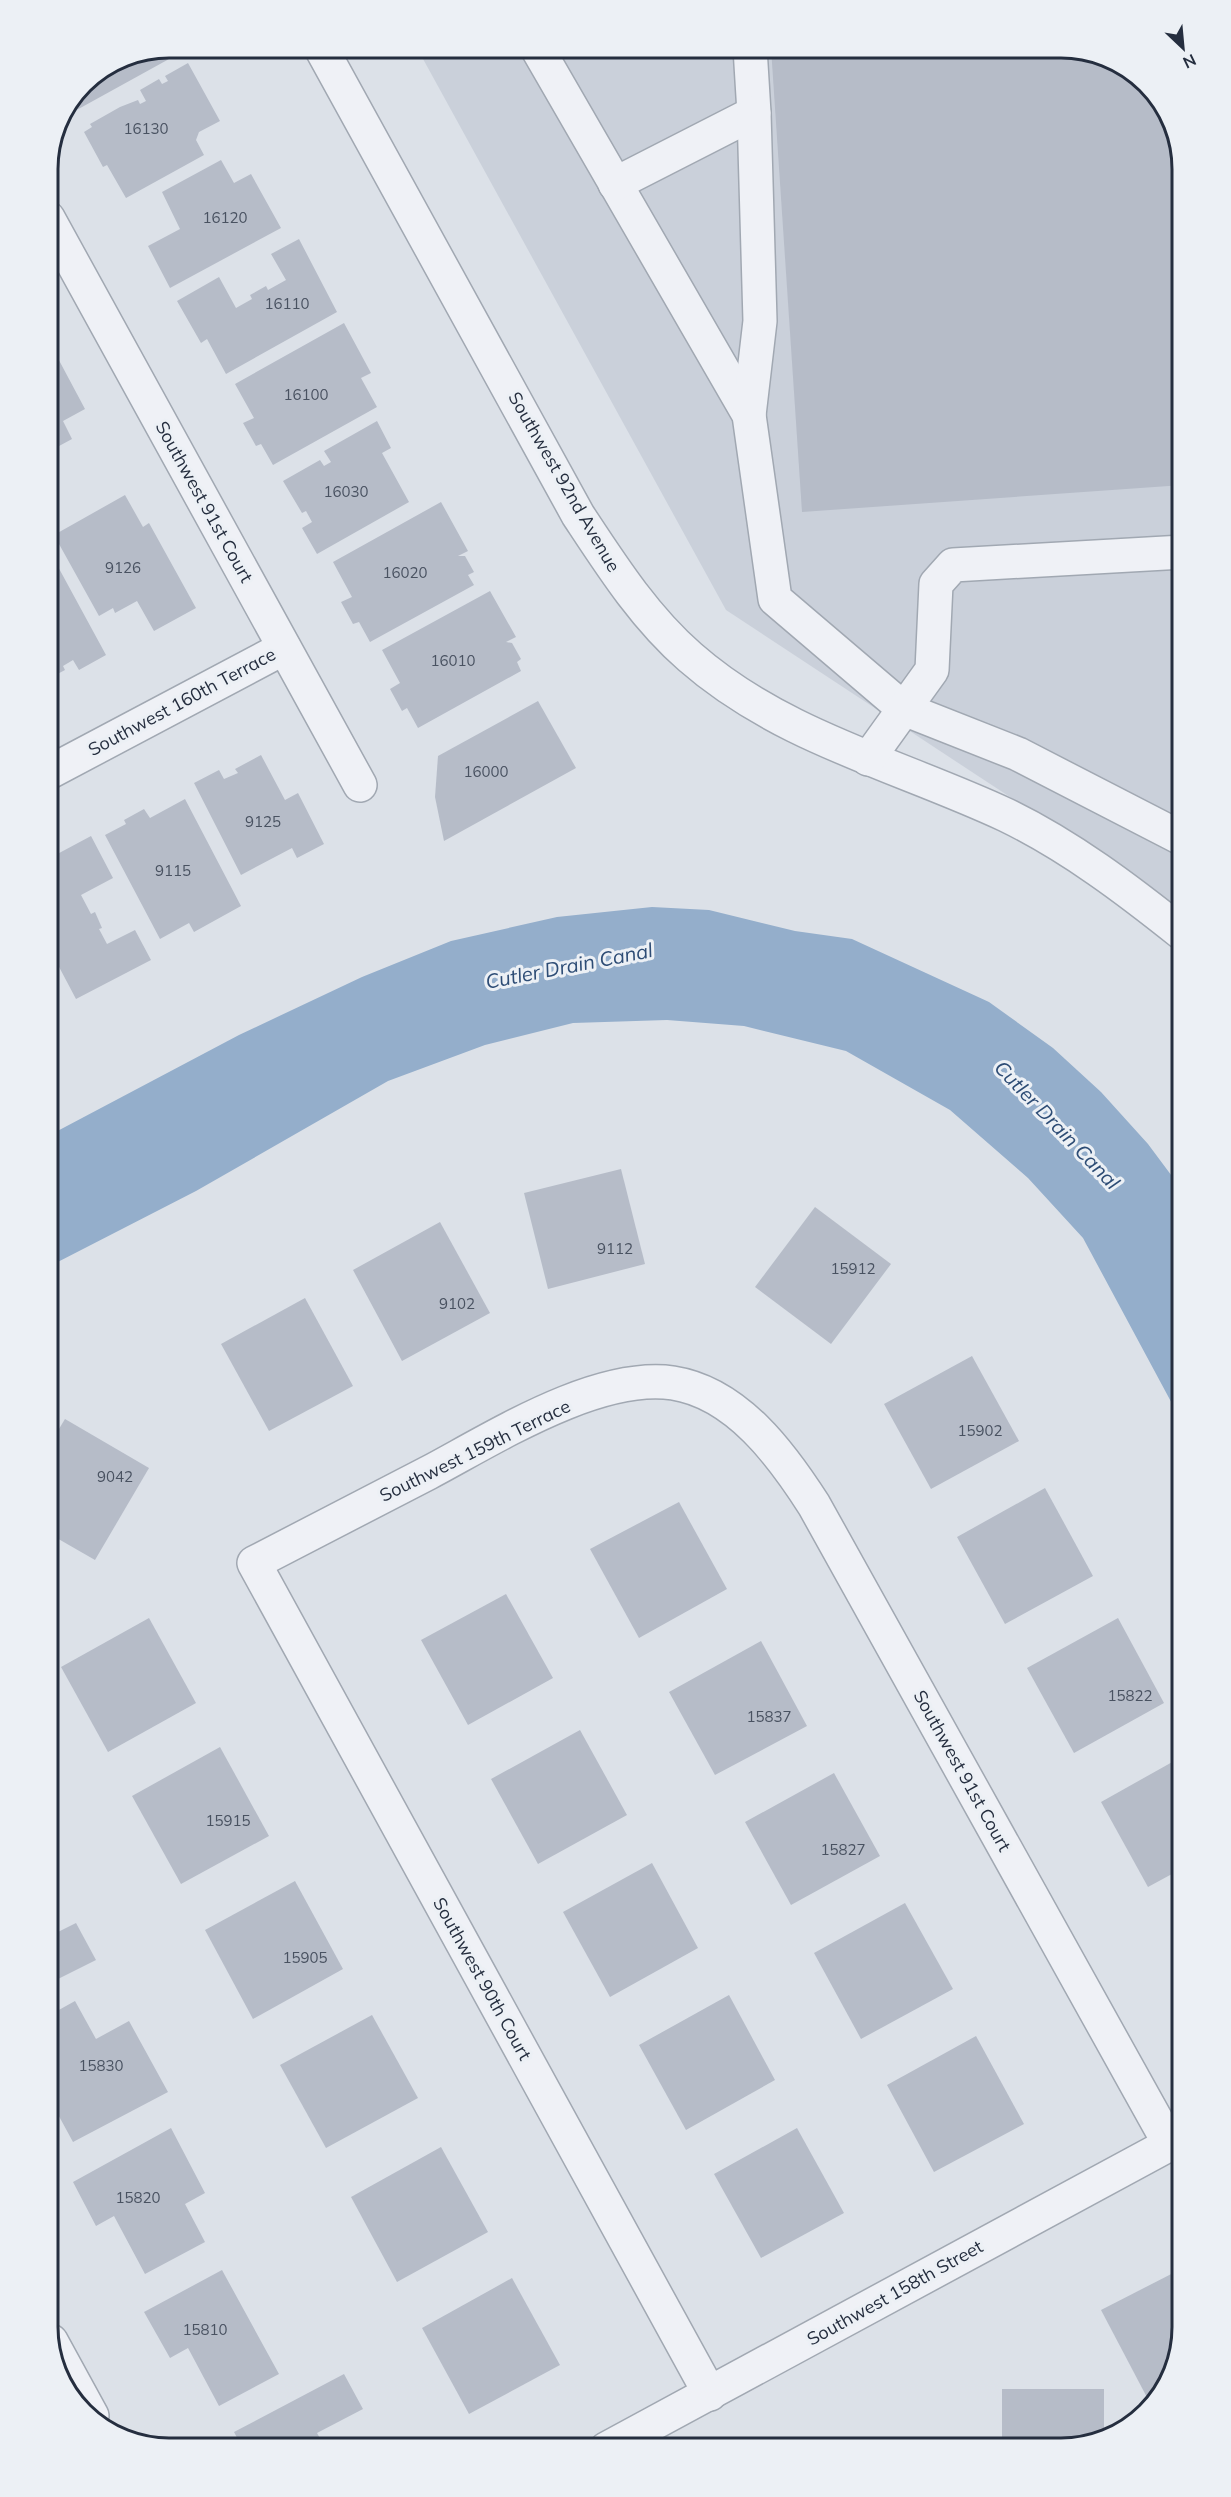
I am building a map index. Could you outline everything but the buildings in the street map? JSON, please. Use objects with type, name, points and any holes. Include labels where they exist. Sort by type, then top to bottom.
[{"type":"street","name":"Southwest 92nd Avenue","points":[[327,58],[578,514],[616,574],[650,616],[689,657],[731,690],[777,717],[868,759],[950,790],[1008,816],[1058,844],[1108,877],[1172,926]]},
{"type":"street","points":[[543,58],[749,415]]},
{"type":"street","points":[[751,59],[760,321],[749,415],[775,599],[904,710],[1018,754],[1172,833]]},
{"type":"street","points":[[615,184],[754,113]]},
{"type":"street","name":"Southwest 91st Court","points":[[59,239],[360,785]]},
{"type":"street","points":[[868,759],[932,670],[936,584],[953,565],[1172,553]]},
{"type":"street","name":"Southwest 160th Terrace","points":[[59,767],[284,648]]},
{"type":"street","name":"Southwest 159th Terrace","points":[[254,1563],[536,1416],[595,1393],[626,1384],[674,1383],[695,1389],[737,1413]]},
{"type":"street","name":"Southwest 91st Court","points":[[737,1413],[771,1446],[814,1505],[1172,2133]]},
{"type":"street","name":"Southwest 90th Court","points":[[254,1563],[710,2394]]},
{"type":"street","name":"Southwest 158th Street","points":[[627,2438],[1172,2142]]},
{"type":"street","points":[[68,2372],[77,2388]]},
{"type":"shaded area","points":[[423,58],[1068,59],[1097,64],[1117,73],[1140,91],[1158,114],[1167,134],[1172,155],[1172,904],[726,610]]},
{"type":"water","name":"Cutler Drain Canal","points":[[652,907],[709,910],[795,931],[852,939],[989,1002],[1053,1048],[1101,1092],[1148,1144],[1172,1176],[1172,1404],[1083,1238],[1028,1178],[950,1110],[846,1051],[744,1026],[667,1020],[573,1023],[485,1045],[388,1081],[196,1191],[58,1262],[59,1130],[239,1035],[362,977],[451,941],[557,917]]}]
